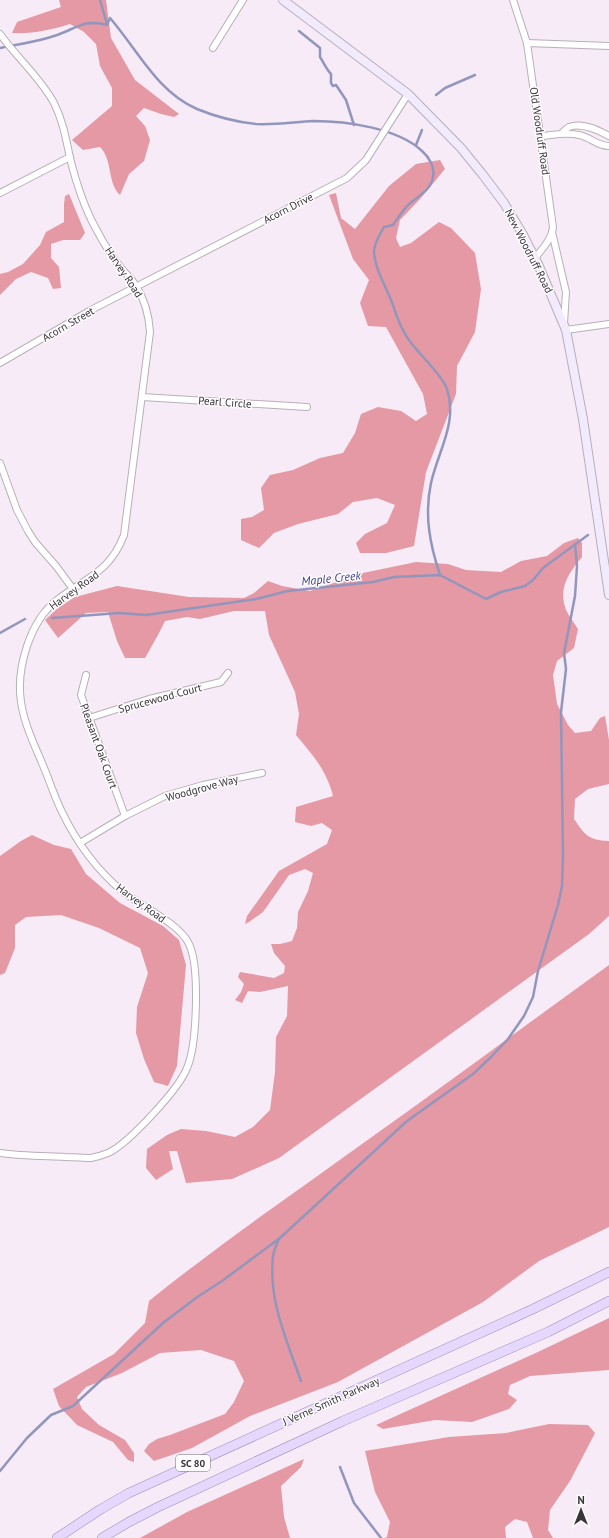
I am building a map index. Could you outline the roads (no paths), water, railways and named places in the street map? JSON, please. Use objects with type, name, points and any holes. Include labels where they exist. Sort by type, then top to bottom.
[{"type":"main road","name":"New Woodruff Road","points":[[283,0],[408,94],[461,148],[504,203],[522,233],[565,328],[583,419],[609,596]]},
{"type":"main road","name":"J Verne Smith Parkway","points":[[57,1538],[77,1524],[129,1493],[533,1309],[609,1272]]},
{"type":"main road","name":"J Verne Smith Parkway","points":[[102,1538],[158,1507],[343,1421],[548,1332],[609,1301]]},
{"type":"street","points":[[213,48],[243,0]]},
{"type":"street","name":"Old Woodruff Road","points":[[513,0],[526,42],[541,136],[552,232],[566,292],[565,328]]},
{"type":"street","name":"Harvey Road","points":[[0,1152],[93,1158],[110,1152],[124,1142],[172,1092],[186,1071],[191,1060],[194,1038],[196,991],[194,954],[185,935],[164,919],[132,899],[112,882],[80,843],[62,812],[29,731],[21,701],[22,666],[26,649],[30,636],[41,617],[56,601],[104,567],[116,552],[124,534],[150,332],[147,309],[136,286],[106,247],[84,204],[76,181],[64,132],[54,104],[38,80],[13,52],[1,35]]},
{"type":"street","points":[[526,42],[609,46]]},
{"type":"street","name":"Acorn Drive","points":[[136,286],[347,178],[366,160],[408,94]]},
{"type":"street","points":[[562,133],[569,127],[581,126],[600,130],[609,136]]},
{"type":"street","points":[[541,136],[562,133],[579,135],[599,145],[609,146]]},
{"type":"street","points":[[0,193],[70,157]]},
{"type":"street","points":[[534,258],[547,243],[552,232]]},
{"type":"street","name":"Acorn Street","points":[[0,363],[91,310],[136,286]]},
{"type":"street","points":[[565,328],[609,324]]},
{"type":"street","name":"Pearl Circle","points":[[142,397],[307,408]]},
{"type":"street","points":[[0,462],[17,510],[28,532],[34,542],[56,566],[73,589]]},
{"type":"street","name":"Sprucewood Court","points":[[89,718],[149,699],[221,682],[228,673]]},
{"type":"street","name":"Pleasant Oak Court","points":[[86,675],[81,695],[125,816]]},
{"type":"street","name":"Woodgrove Way","points":[[80,843],[125,816],[165,796],[203,785],[262,773]]},
{"type":"waterway","points":[[100,0],[107,24]]},
{"type":"waterway","points":[[107,25],[110,18],[159,81],[170,92],[197,109],[225,118],[256,124],[326,121],[371,127],[386,131],[412,143],[429,159],[433,173],[432,182],[423,193],[407,206],[393,225],[384,227],[376,242],[374,252],[378,271],[402,329],[408,339],[441,378],[447,389],[450,401],[449,425],[434,471],[428,507],[429,530],[433,552],[440,575]]},
{"type":"waterway","points":[[0,48],[48,38],[86,24],[99,23],[107,25]]},
{"type":"waterway","points":[[299,31],[320,48],[320,57],[331,74],[331,83],[333,86],[336,85],[346,100],[354,125]]},
{"type":"waterway","points":[[436,95],[445,88],[475,75]]},
{"type":"waterway","points":[[416,145],[422,130]]},
{"type":"waterway","name":"Maple Creek","points":[[52,618],[119,613],[146,615],[256,599],[288,591],[373,582],[394,577],[440,575],[486,599],[501,592],[525,586],[533,580],[543,568],[588,535]]},
{"type":"waterway","points":[[0,1471],[27,1438],[51,1415],[73,1406],[163,1323],[280,1238],[407,1121],[473,1074],[508,1039],[524,1016],[533,997],[538,971],[558,905],[562,886],[561,712],[566,669],[564,653],[575,596],[577,566],[575,544]]},
{"type":"waterway","name":"Maple Creek","points":[[0,633],[25,619]]},
{"type":"waterway","points":[[279,1238],[273,1256],[273,1288],[280,1320],[301,1381]]},
{"type":"waterway","points":[[340,1467],[354,1503],[381,1538]]}]
